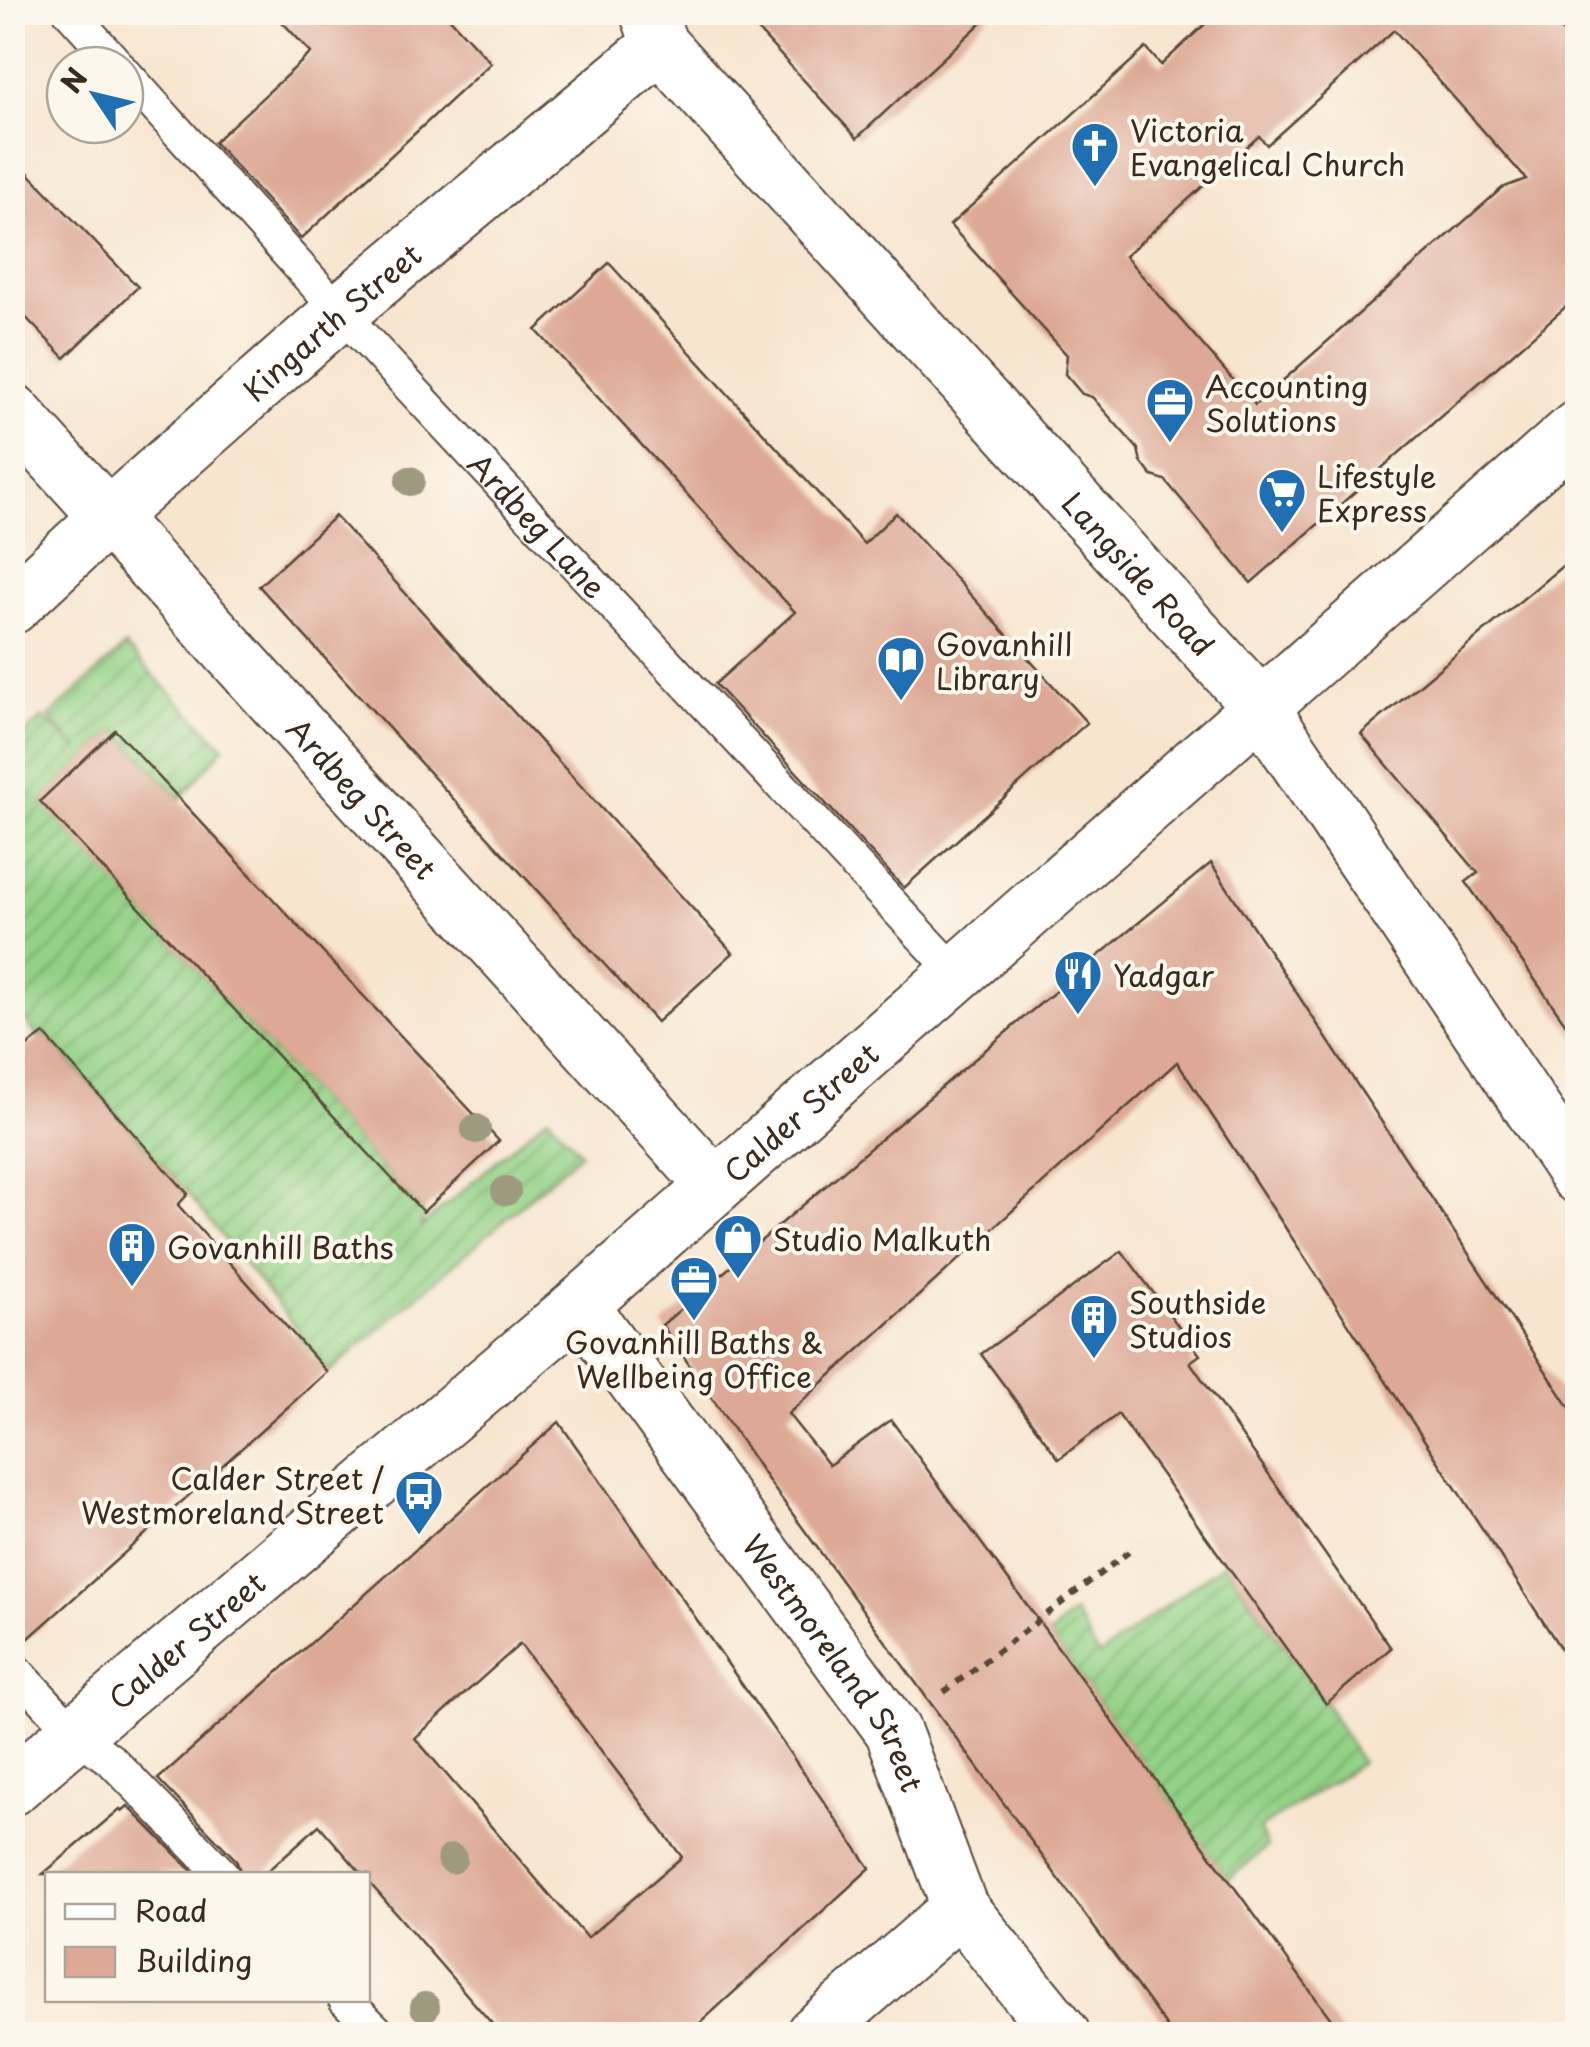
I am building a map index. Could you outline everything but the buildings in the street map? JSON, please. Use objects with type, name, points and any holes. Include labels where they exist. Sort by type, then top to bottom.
[{"type":"street","name":"Kingarth Street","points":[[12,606],[654,29]]},
{"type":"street","name":"Langside Road","points":[[654,29],[1260,706],[1578,1176]]},
{"type":"street","name":"Ardbeg Street","points":[[12,411],[715,1186]]},
{"type":"street","name":"Calder Street","points":[[12,1787],[580,1305],[1578,428]]},
{"type":"street","name":"Westmoreland Street","points":[[580,1305],[893,1731],[960,1908],[1062,2034]]},
{"type":"street","points":[[814,2034],[960,1908]]},
{"type":"lane","points":[[70,12],[100,45]]},
{"type":"lane","name":"Ardbeg Lane","points":[[145,95],[340,312],[957,974]]},
{"type":"lane","points":[[12,1666],[75,1734],[112,1761],[220,1872]]},
{"type":"lane","points":[[347,2002],[380,2034]]},
{"type":"path","points":[[893,1731],[1130,1551]]},
{"type":"green space","points":[[125,646],[224,747],[180,799],[115,730],[41,801],[423,1212],[421,1227],[548,1116],[581,1153],[330,1372],[188,1194],[45,1033],[39,1037],[13,1008],[12,745],[43,718],[79,750],[49,717]]},
{"type":"green space","points":[[1224,1563],[1326,1704],[1361,1763],[1259,1829],[1267,1847],[1228,1880],[1049,1635],[1074,1613],[1099,1656]]},
{"type":"place","name":"Victoria Evangelical Church","points":[[1095,188]]},
{"type":"place","name":"Accounting Solutions","points":[[1170,444]]},
{"type":"place","name":"Lifestyle Express","points":[[1282,534]]},
{"type":"place","name":"Govanhill Library","points":[[901,702]]},
{"type":"place","name":"Yadgar","points":[[1078,1016]]},
{"type":"place","name":"Studio Malkuth","points":[[738,1280]]},
{"type":"place","name":"Govanhill Baths","points":[[132,1288]]},
{"type":"place","name":"Govanhill Baths & Wellbeing Office","points":[[694,1322]]},
{"type":"place","name":"Southside Studios","points":[[1094,1360]]},
{"type":"place","name":"Calder Street / Westmoreland Street","points":[[419,1536]]}]
